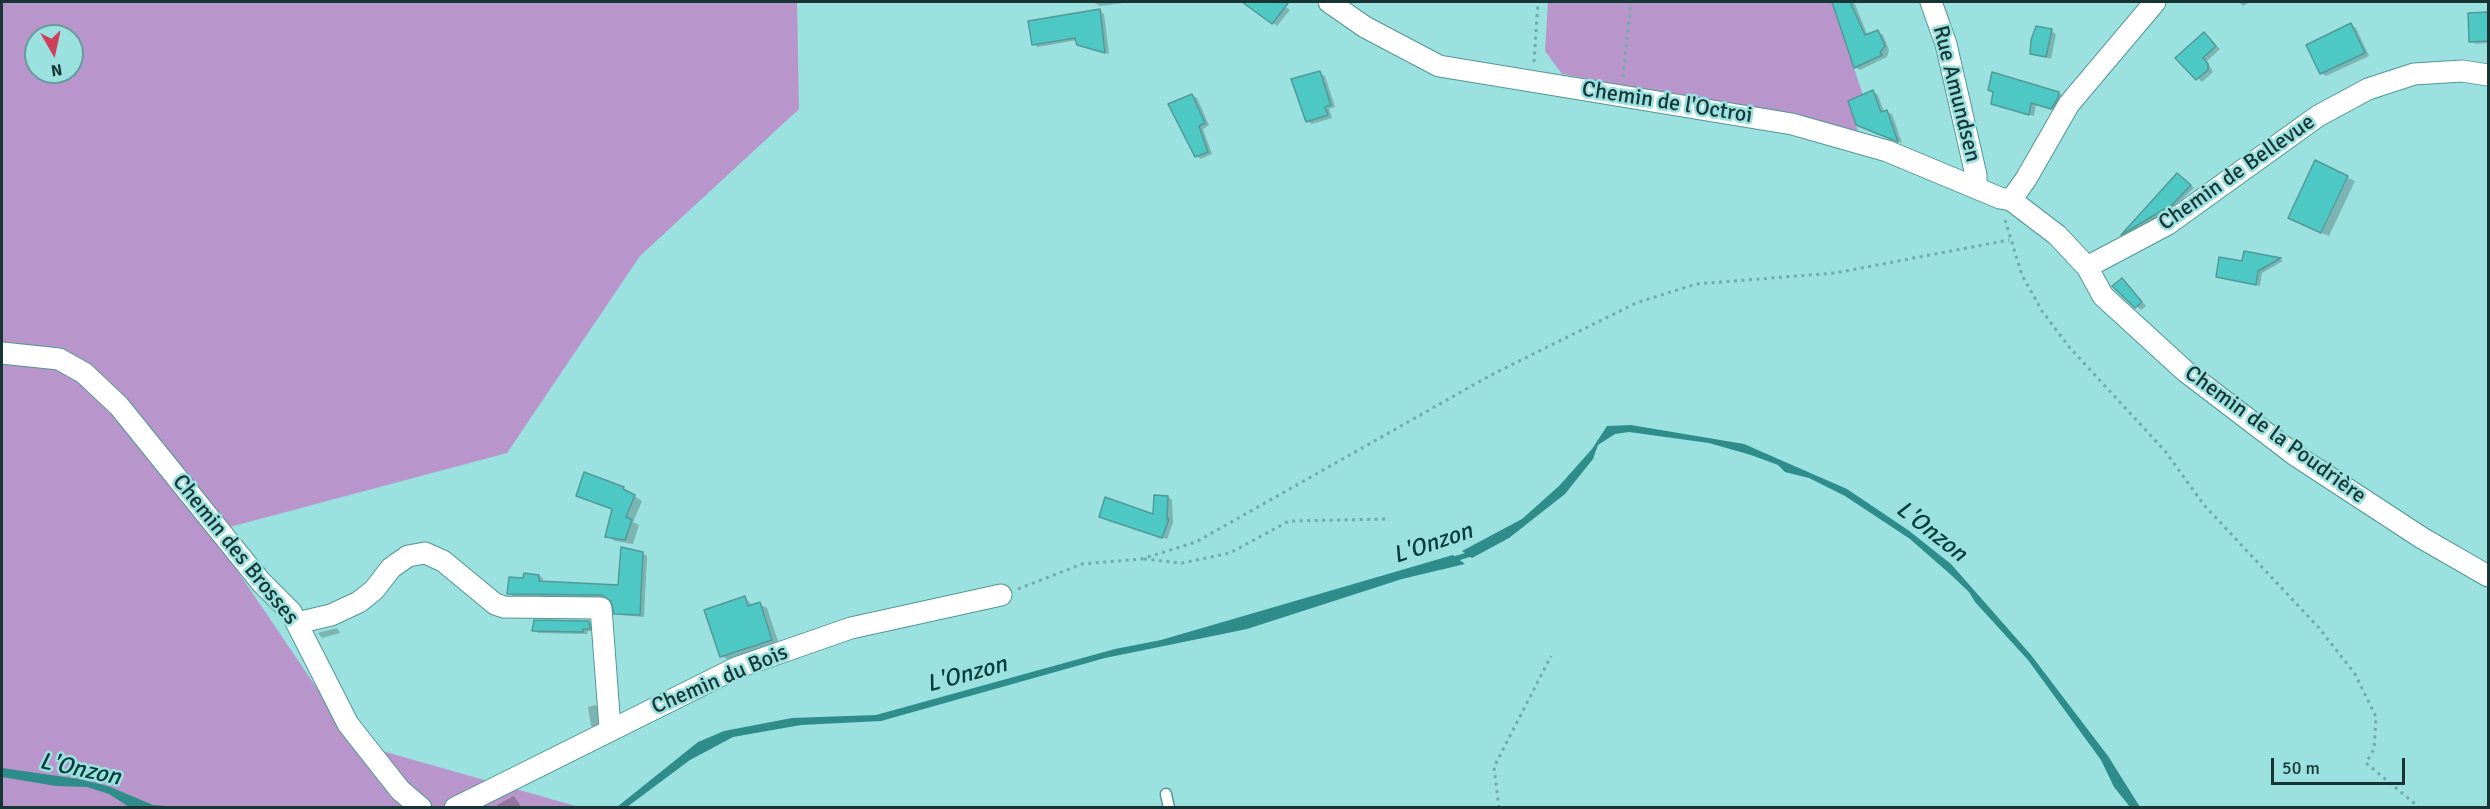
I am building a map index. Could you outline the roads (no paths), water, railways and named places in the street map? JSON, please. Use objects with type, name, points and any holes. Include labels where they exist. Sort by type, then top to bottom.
[{"type":"street","name":"Chemin de l'Octroi","points":[[1329,2],[1365,27],[1439,66],[1792,124],[1887,151],[2006,199]]},
{"type":"street","name":"Rue Amundsen","points":[[1931,2],[1948,56],[1976,175],[1976,187]]},
{"type":"street","points":[[2086,267],[2056,235],[2006,199],[2026,179],[2069,104],[2156,2]]},
{"type":"street","name":"Chemin de Bellevue","points":[[2086,267],[2168,224],[2318,116],[2368,89],[2414,74],[2462,71],[2488,75]]},
{"type":"street","name":"Chemin de la Poudrière","points":[[2086,267],[2103,296],[2185,371],[2295,455],[2422,538],[2488,576]]},
{"type":"street","name":"Chemin des Brosses","points":[[2,353],[59,359],[84,373],[119,406],[261,582],[291,612],[348,724],[400,790],[421,807]]},
{"type":"street","points":[[297,623],[331,615],[359,602],[374,590],[392,568],[408,556],[425,553],[443,561],[495,604],[504,607],[602,608],[610,728]]},
{"type":"street","name":"Chemin du Bois","points":[[455,807],[610,728],[736,668],[851,628],[1001,595]]},
{"type":"lane","points":[[1166,794],[1169,807]]},
{"type":"water","points":[[1631,425],[1744,444],[1847,489],[1908,530],[1951,564],[2031,655],[2108,756],[2140,807],[2130,807],[2114,787],[2101,760],[2028,660],[1975,602],[1969,592],[1950,574],[1910,539],[1845,496],[1809,478],[1785,472],[1778,465],[1709,443],[1629,432],[1615,434],[1598,445],[1593,459],[1565,494],[1509,538],[1472,558],[1462,551],[1522,519],[1559,486],[1592,449],[1607,426]]},
{"type":"water","points":[[1453,555],[1465,564],[1402,579],[1247,629],[1105,658],[881,721],[801,725],[733,737],[690,760],[627,807],[617,807],[698,742],[724,731],[792,718],[876,715],[1115,649],[1161,640]]},
{"type":"water","points":[[2,768],[79,779],[108,786],[153,805],[182,807],[129,807],[109,794],[87,787],[56,786],[2,777]]},
{"type":"waterway","name":"L'Onzon","points":[[1451,560],[1474,553]]}]
